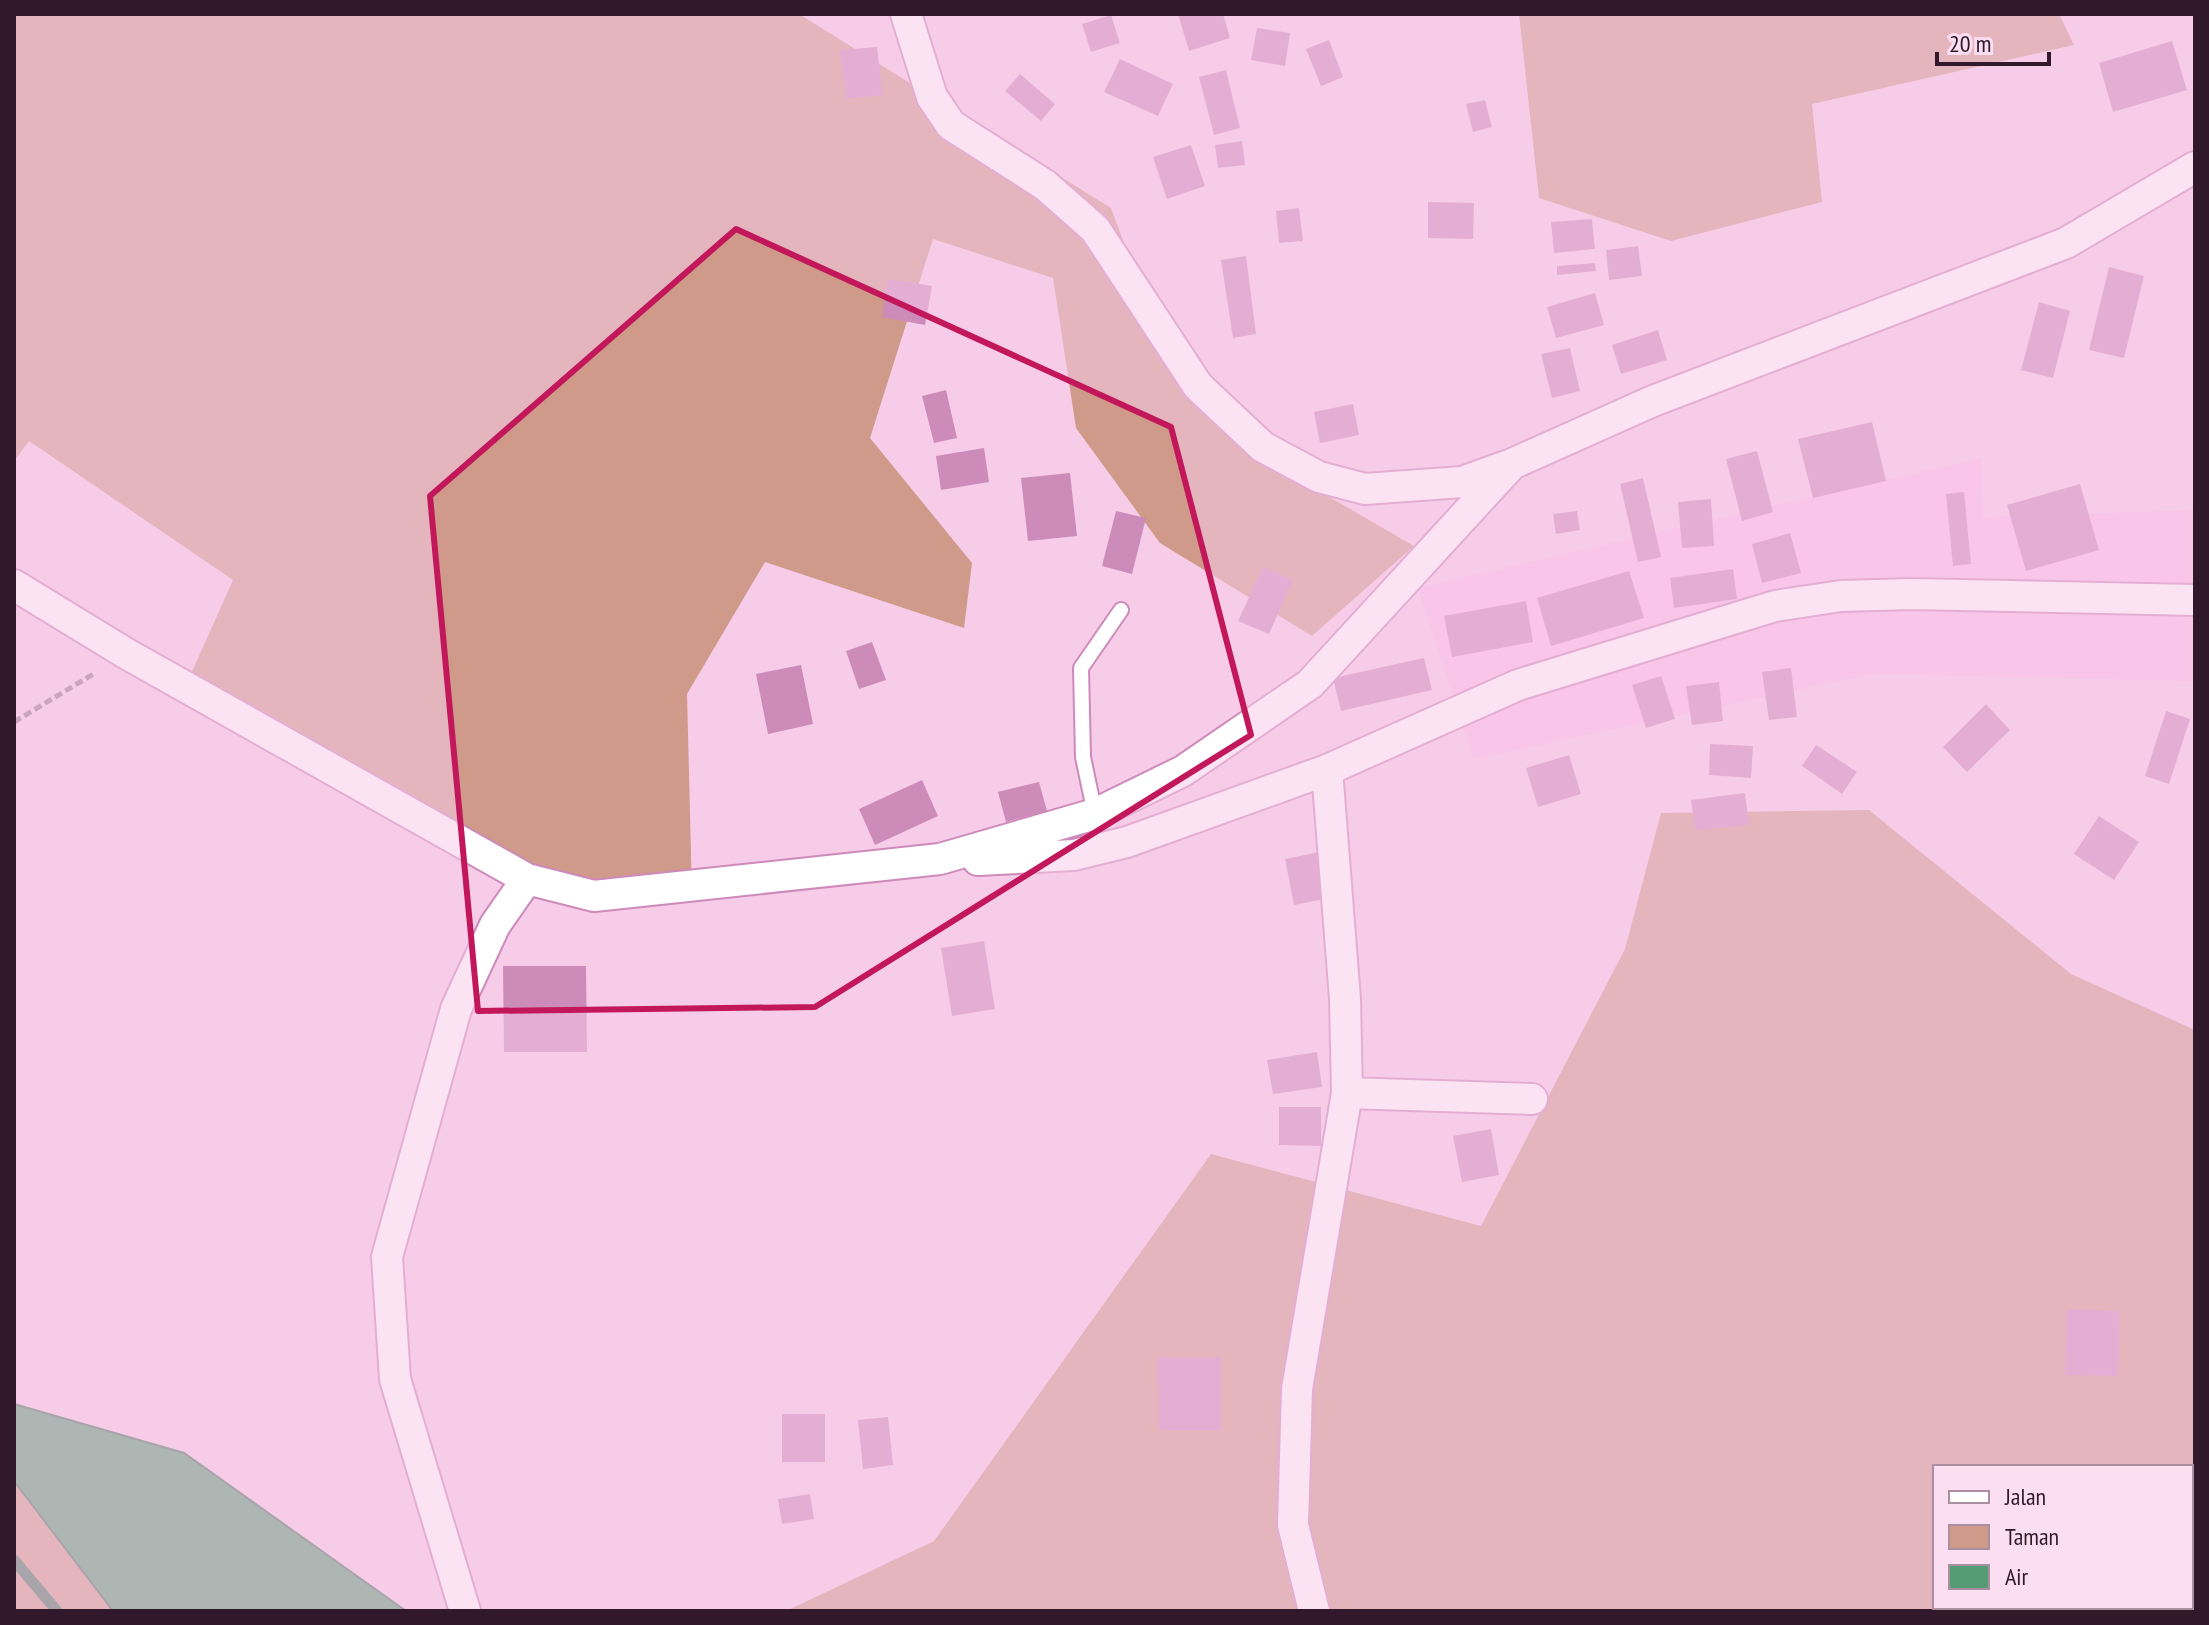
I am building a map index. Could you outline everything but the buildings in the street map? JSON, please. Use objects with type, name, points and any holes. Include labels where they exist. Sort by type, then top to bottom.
[{"type":"street","points":[[906,14],[932,97],[951,125],[1045,185],[1095,229],[1198,386],[1263,447],[1319,477],[1365,489],[1462,482],[1512,464],[1653,401],[2066,243],[2195,167]]},
{"type":"street","points":[[940,859],[1095,814],[1183,771],[1310,684],[1512,464]]},
{"type":"street","points":[[14,585],[127,654],[527,879],[594,896],[940,859],[991,860],[1074,855],[1127,842],[1327,770],[1518,685],[1775,606],[1841,596],[1912,594],[2195,600]]},
{"type":"street","points":[[1314,1611],[1293,1525],[1297,1389],[1347,1093],[1345,999],[1327,770]]},
{"type":"street","points":[[465,1611],[395,1379],[387,1257],[456,1009],[495,925],[527,879]]},
{"type":"street","points":[[1347,1093],[1532,1099]]},
{"type":"lane","points":[[1095,814],[1083,757],[1081,668],[1121,610]]},
{"type":"path","points":[[14,722],[127,654]]},
{"type":"highlighted area","points":[[736,229],[1171,427],[1251,735],[815,1007],[478,1011],[430,496]]},
{"type":"shaded area","points":[[1981,458],[1983,517],[2195,510],[2195,681],[1873,674],[1474,759],[1418,588]]},
{"type":"green space","points":[[14,14],[799,14],[1111,208],[1168,363],[1288,473],[1414,546],[1312,636],[1160,543],[1076,428],[1053,278],[933,239],[870,438],[972,563],[964,628],[765,562],[687,694],[692,894],[600,898],[182,694],[233,580],[29,441],[14,461]]},
{"type":"green space","points":[[1519,14],[2059,14],[2074,45],[1812,104],[1822,202],[1671,241],[1539,198]]},
{"type":"green space","points":[[1869,810],[2071,974],[2195,1030],[2195,1611],[786,1611],[934,1541],[1211,1154],[1481,1226],[1625,949],[1661,813]]},
{"type":"green space","points":[[14,1481],[113,1611],[14,1611]]},
{"type":"water","points":[[14,1404],[184,1453],[406,1611],[113,1611],[14,1481]]},
{"type":"waterway","points":[[14,1560],[57,1611]]}]
